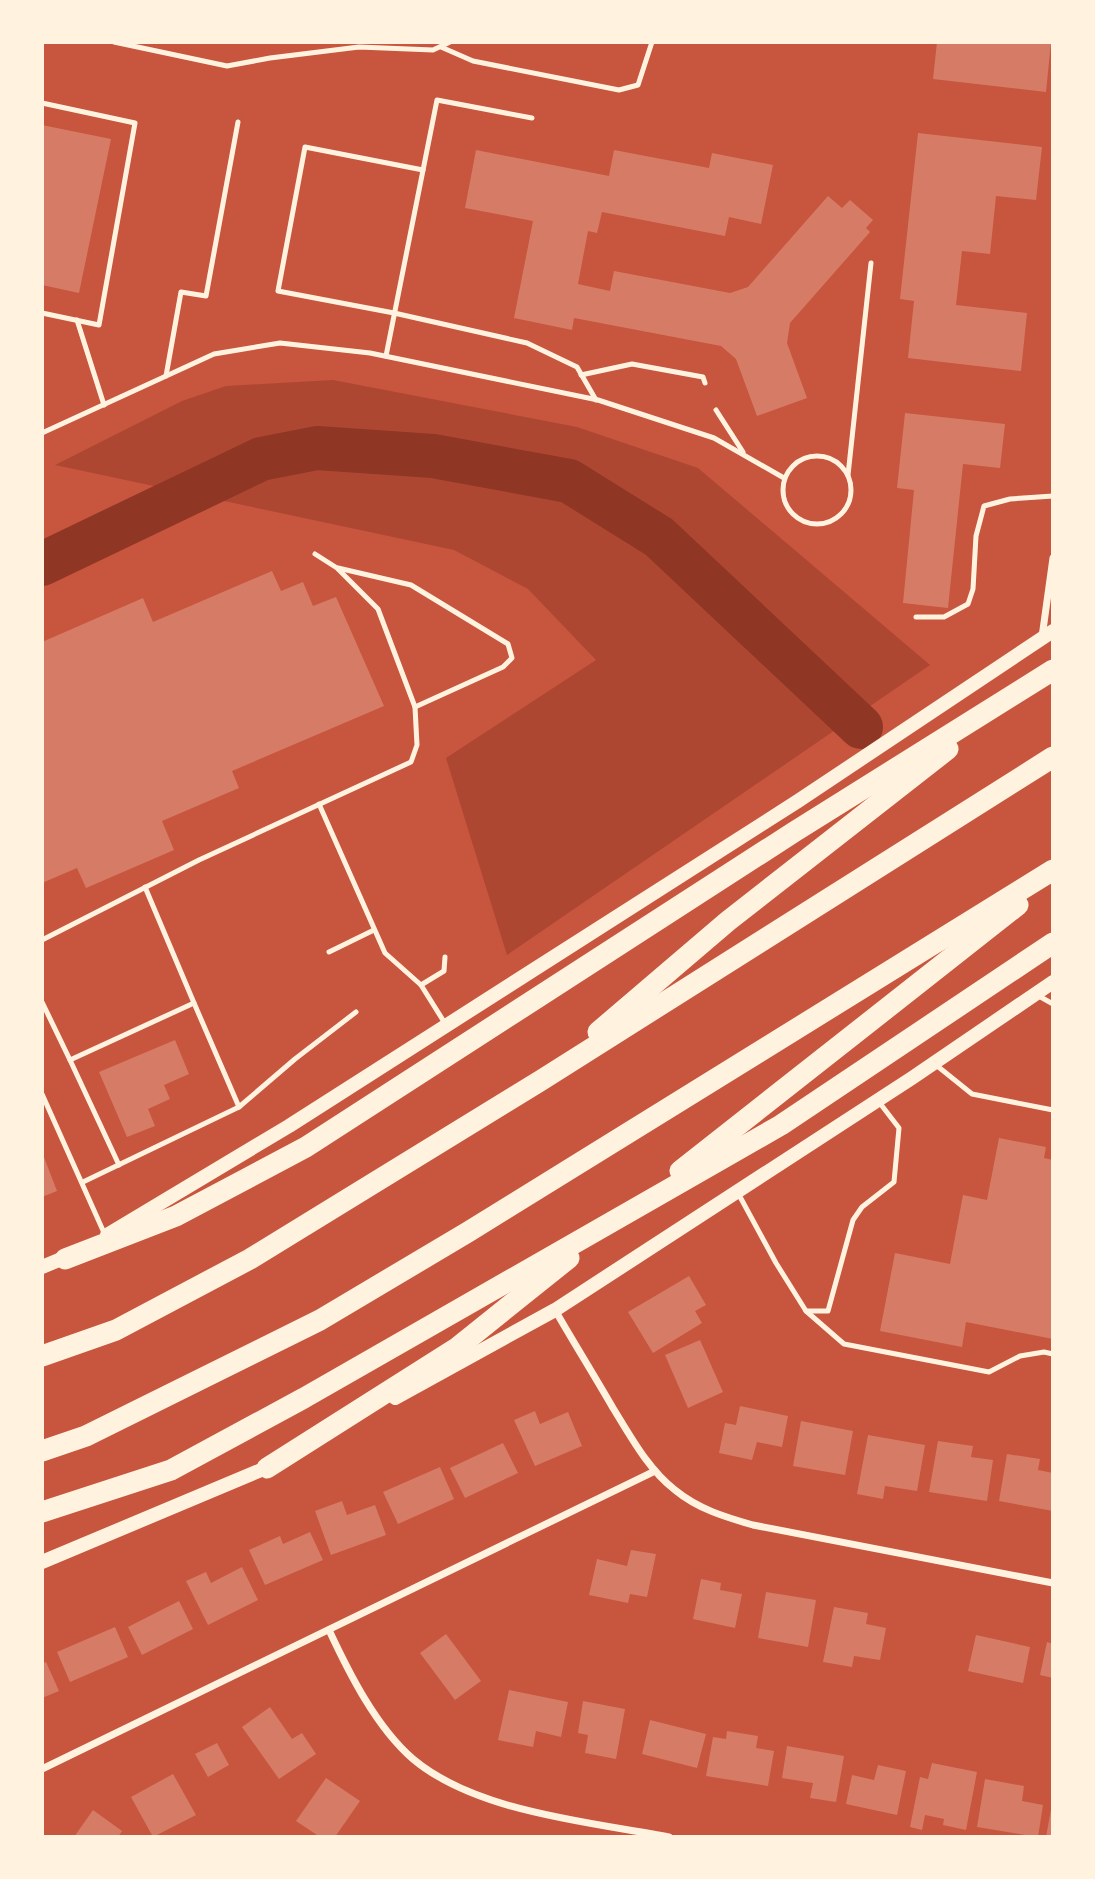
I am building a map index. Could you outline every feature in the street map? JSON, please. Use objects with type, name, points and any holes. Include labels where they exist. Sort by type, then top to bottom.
[{"type":"highway","points":[[540,1081],[729,921],[1053,664]]},
{"type":"highway","points":[[65,1259],[176,1216],[306,1147],[794,832],[1053,670]]},
{"type":"highway","points":[[42,1356],[116,1330],[250,1259],[540,1081],[1053,757]]},
{"type":"highway","points":[[42,1451],[86,1436],[320,1320],[468,1232],[1053,870]]},
{"type":"highway","points":[[267,1468],[458,1347],[1053,878]]},
{"type":"highway","points":[[42,1513],[171,1470],[304,1398],[780,1125],[1053,943]]},
{"type":"main road","points":[[42,1267],[65,1259],[106,1236],[243,1154],[797,801],[1047,635]]},
{"type":"main road","points":[[42,1562],[267,1468],[555,1310],[934,1063],[1053,982]]},
{"type":"street","points":[[1047,635],[1053,558]]},
{"type":"street","points":[[555,1310],[634,1443],[655,1471],[674,1490],[690,1500],[723,1517],[753,1525],[1053,1583]]},
{"type":"street","points":[[42,1769],[655,1471]]},
{"type":"street","points":[[329,1630],[351,1678],[376,1716],[411,1757],[439,1779],[476,1796],[535,1811],[669,1837]]},
{"type":"lane","points":[[114,42],[226,65],[359,47],[432,50],[450,42]]},
{"type":"lane","points":[[440,47],[473,61],[620,90],[638,85],[652,42]]},
{"type":"lane","points":[[386,356],[437,100],[532,118]]},
{"type":"lane","points":[[42,103],[135,123],[99,325],[42,313]]},
{"type":"lane","points":[[166,376],[181,292],[206,296],[238,122]]},
{"type":"lane","points":[[423,170],[305,146],[278,291],[394,313],[527,343],[577,367],[596,400]]},
{"type":"lane","points":[[848,475],[832,459],[810,456],[799,460],[784,478],[784,500],[796,518],[818,524],[839,516],[850,498],[848,475],[871,263]]},
{"type":"lane","points":[[77,320],[104,405]]},
{"type":"lane","points":[[42,433],[214,354],[280,343],[386,356],[596,400],[714,438],[784,478]]},
{"type":"lane","points":[[581,375],[632,364],[703,377],[705,383]]},
{"type":"lane","points":[[716,410],[744,455]]},
{"type":"lane","points":[[916,617],[944,617],[968,604],[973,589],[976,536],[984,506],[1010,499],[1053,496]]},
{"type":"lane","points":[[42,940],[145,887],[411,762],[417,746],[415,707],[378,609],[337,568],[315,554]]},
{"type":"lane","points":[[337,568],[411,585],[508,644],[512,657],[503,667],[415,707]]},
{"type":"lane","points":[[319,804],[385,953],[421,985],[446,1025]]},
{"type":"lane","points":[[145,887],[239,1107]]},
{"type":"lane","points":[[329,952],[374,930]]},
{"type":"lane","points":[[421,985],[444,971],[445,957]]},
{"type":"lane","points":[[1035,994],[1053,1004]]},
{"type":"lane","points":[[42,1002],[119,1164]]},
{"type":"lane","points":[[70,1060],[194,1003]]},
{"type":"lane","points":[[83,1182],[239,1107],[356,1012]]},
{"type":"lane","points":[[934,1063],[972,1094],[1053,1110]]},
{"type":"lane","points":[[42,1094],[106,1236]]},
{"type":"lane","points":[[806,1311],[828,1311],[853,1220],[862,1207],[894,1182],[899,1128],[877,1100]]},
{"type":"lane","points":[[736,1190],[806,1311],[844,1343],[989,1372],[1020,1356],[1044,1352],[1053,1354]]},
{"type":"shaded area","points":[[333,380],[577,427],[698,468],[930,665],[507,955],[446,758],[596,660],[528,589],[454,550],[55,465],[182,401],[226,386]]},
{"type":"building","points":[[937,42],[1051,42],[1046,92],[933,79]]},
{"type":"building","points":[[42,125],[111,139],[79,293],[42,285]]},
{"type":"building","points":[[918,133],[1042,147],[1036,200],[996,196],[990,254],[962,251],[956,305],[1027,313],[1021,371],[908,358],[914,301],[900,299]]},
{"type":"building","points":[[476,150],[609,176],[614,150],[709,168],[712,153],[773,165],[761,224],[729,217],[725,236],[602,212],[597,233],[588,231],[578,284],[610,291],[614,271],[730,293],[748,287],[828,196],[842,208],[850,200],[873,220],[866,228],[870,232],[790,323],[787,343],[807,398],[757,416],[736,359],[721,346],[574,318],[572,330],[514,318],[533,221],[465,208]]},
{"type":"building","points":[[905,413],[1005,424],[1000,468],[963,464],[948,608],[903,603],[914,490],[897,488]]},
{"type":"building","points":[[272,571],[281,591],[303,582],[313,606],[336,597],[384,706],[232,771],[239,788],[162,821],[174,850],[86,888],[77,868],[42,883],[42,642],[143,598],[153,622]]},
{"type":"building","points":[[175,1040],[189,1074],[164,1085],[170,1099],[148,1109],[155,1126],[127,1137],[99,1072]]},
{"type":"building","points":[[999,1138],[1046,1147],[1044,1158],[1053,1160],[1053,1339],[966,1322],[962,1347],[880,1331],[895,1253],[950,1264],[963,1195],[987,1200]]},
{"type":"building","points":[[42,1152],[57,1191],[42,1197]]},
{"type":"building","points":[[689,1276],[706,1305],[695,1311],[702,1323],[653,1353],[628,1312]]},
{"type":"building","points":[[700,1340],[723,1392],[688,1408],[665,1355]]},
{"type":"building","points":[[740,1406],[788,1416],[782,1447],[757,1442],[752,1460],[719,1453],[725,1423],[736,1425]]},
{"type":"building","points":[[535,1411],[540,1424],[568,1412],[582,1446],[535,1466],[514,1420]]},
{"type":"building","points":[[801,1421],[853,1431],[845,1475],[793,1466]]},
{"type":"building","points":[[868,1435],[925,1445],[917,1491],[885,1486],[883,1499],[857,1494]]},
{"type":"building","points":[[938,1441],[973,1446],[971,1457],[993,1460],[987,1501],[929,1492]]},
{"type":"building","points":[[503,1443],[518,1473],[465,1498],[450,1468]]},
{"type":"building","points":[[1007,1454],[1040,1459],[1038,1470],[1053,1473],[1053,1511],[999,1501]]},
{"type":"building","points":[[440,1467],[454,1499],[398,1524],[383,1492]]},
{"type":"building","points":[[342,1501],[347,1515],[375,1505],[386,1535],[331,1555],[315,1511]]},
{"type":"building","points":[[310,1532],[323,1560],[265,1585],[249,1550],[280,1536],[283,1544]]},
{"type":"building","points":[[631,1550],[656,1554],[647,1597],[630,1594],[628,1603],[589,1595],[597,1559],[627,1566]]},
{"type":"building","points":[[242,1567],[258,1600],[208,1625],[186,1581],[206,1572],[211,1583]]},
{"type":"building","points":[[701,1579],[721,1583],[720,1590],[742,1594],[735,1628],[693,1619]]},
{"type":"building","points":[[766,1592],[816,1600],[808,1647],[758,1638]]},
{"type":"building","points":[[179,1601],[193,1629],[142,1655],[128,1627]]},
{"type":"building","points":[[834,1607],[868,1613],[866,1624],[886,1628],[880,1660],[854,1656],[852,1667],[823,1662]]},
{"type":"building","points":[[115,1627],[128,1657],[70,1682],[57,1652]]},
{"type":"building","points":[[446,1634],[481,1681],[455,1700],[420,1653]]},
{"type":"building","points":[[976,1635],[1030,1647],[1023,1683],[968,1671]]},
{"type":"building","points":[[1047,1642],[1053,1644],[1053,1678],[1040,1675]]},
{"type":"building","points":[[46,1662],[59,1691],[42,1698],[42,1664]]},
{"type":"building","points":[[509,1690],[568,1702],[561,1737],[536,1731],[533,1747],[498,1740]]},
{"type":"building","points":[[583,1701],[625,1709],[616,1759],[585,1753],[588,1735],[578,1733]]},
{"type":"building","points":[[270,1707],[292,1739],[302,1733],[316,1754],[279,1779],[242,1727]]},
{"type":"building","points":[[650,1720],[706,1734],[697,1768],[642,1754]]},
{"type":"building","points":[[727,1731],[758,1736],[756,1748],[774,1751],[768,1786],[706,1776],[713,1737],[726,1739]]},
{"type":"building","points":[[217,1743],[229,1765],[208,1777],[195,1754]]},
{"type":"building","points":[[787,1746],[844,1756],[836,1802],[810,1798],[813,1783],[782,1778]]},
{"type":"building","points":[[932,1763],[977,1772],[966,1830],[943,1825],[944,1819],[925,1815],[922,1830],[910,1827],[920,1777],[928,1779]]},
{"type":"building","points":[[878,1765],[906,1771],[897,1815],[846,1804],[852,1775],[874,1780]]},
{"type":"building","points":[[173,1774],[196,1815],[153,1837],[131,1797]]},
{"type":"building","points":[[326,1778],[360,1801],[335,1837],[320,1837],[296,1821]]},
{"type":"building","points":[[985,1779],[1024,1786],[1022,1801],[1043,1805],[1038,1837],[977,1827]]},
{"type":"building","points":[[1052,1804],[1053,1837],[1046,1837]]},
{"type":"building","points":[[93,1810],[122,1831],[118,1837],[74,1837]]},
{"type":"waterway","points":[[42,564],[261,459],[317,448],[433,456],[569,481],[659,537],[861,727]]}]
